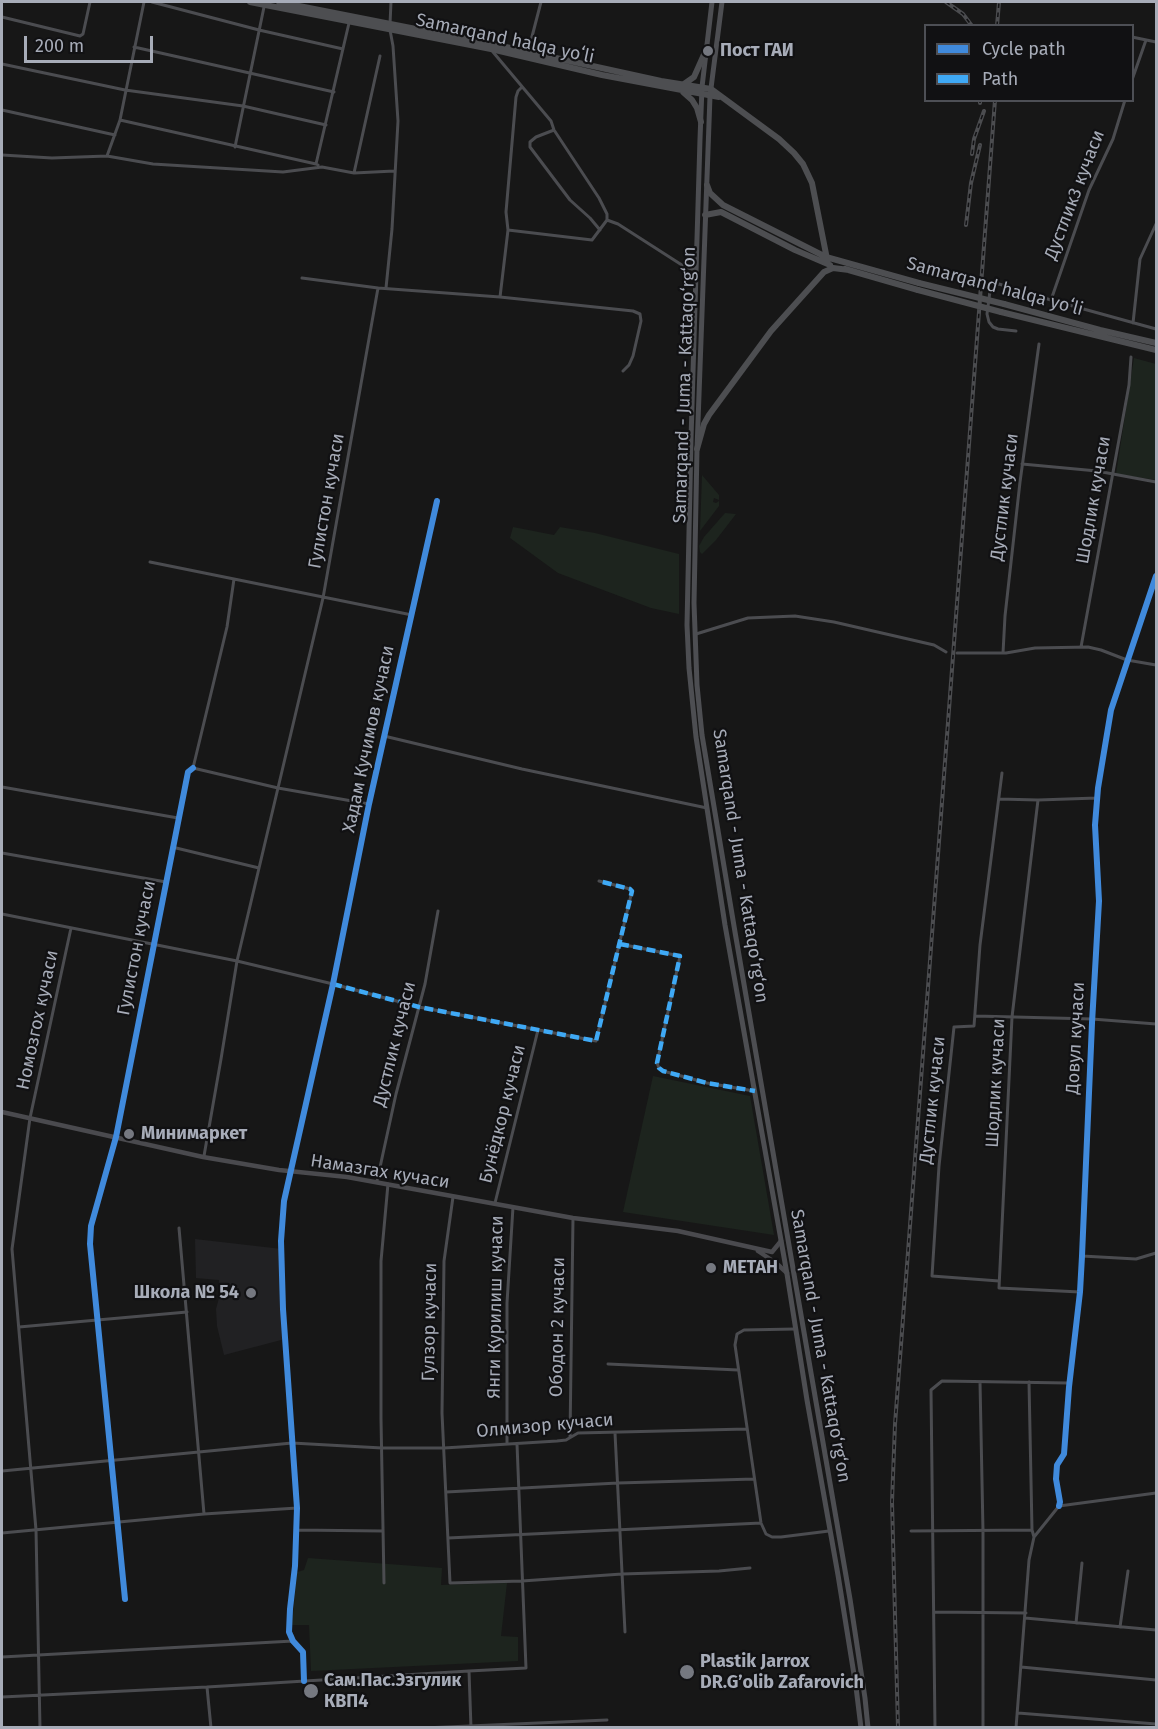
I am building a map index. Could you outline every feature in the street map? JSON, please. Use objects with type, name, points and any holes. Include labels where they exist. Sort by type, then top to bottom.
[{"type":"highway","name":"Samarqand halqa yoʻli","points":[[250,2],[349,22],[390,26],[491,50],[527,54]]},
{"type":"highway","name":"Samarqand halqa yoʻli","points":[[279,2],[527,54],[602,75],[711,93]]},
{"type":"highway","points":[[701,122],[697,108],[681,87],[693,76],[706,50]]},
{"type":"highway","points":[[711,93],[779,139],[803,164],[812,183],[827,261]]},
{"type":"highway","name":"Samarqand halqa yoʻli","points":[[707,185],[710,193],[723,205],[827,261],[837,261],[1001,312],[1156,350]]},
{"type":"highway","name":"Samarqand halqa yoʻli","points":[[705,215],[721,212],[777,242],[849,270],[1004,304],[1156,343]]},
{"type":"highway","points":[[824,241],[829,254],[837,261]]},
{"type":"highway","points":[[697,449],[709,415],[771,331],[824,272],[833,268],[849,270]]},
{"type":"main road","name":"Samarqand - Juma - Kattaqo‘rg‘on","points":[[712,2],[702,91],[687,647],[696,737],[725,925],[796,1329],[861,1670],[868,1728]]},
{"type":"main road","name":"Samarqand - Juma - Kattaqo‘rg‘on","points":[[722,2],[711,93],[697,449],[694,635],[702,735],[830,1513],[830,1531],[861,1728]]},
{"type":"main road","points":[[719,879],[727,878]]},
{"type":"main road","points":[[747,1050],[755,1048]]},
{"type":"street","points":[[2,16],[82,36],[90,2]]},
{"type":"street","points":[[107,156],[120,120],[143,2],[343,49]]},
{"type":"street","points":[[387,288],[397,112],[390,26],[391,2]]},
{"type":"street","points":[[527,54],[540,2]]},
{"type":"street","points":[[235,147],[265,5]]},
{"type":"street","points":[[316,164],[349,22]]},
{"type":"street","points":[[1134,37],[1156,42]]},
{"type":"street","points":[[1134,74],[1146,40]]},
{"type":"street","points":[[134,47],[334,92]]},
{"type":"street","points":[[491,50],[551,121],[554,130],[607,214],[607,220],[592,240],[508,230]]},
{"type":"street","points":[[354,173],[380,56]]},
{"type":"street","points":[[2,64],[125,90],[243,106],[326,125]]},
{"type":"street","points":[[500,297],[508,230],[506,212],[516,97],[522,87]]},
{"type":"street","name":"Дустлик3 кучаси","points":[[1051,300],[1089,190],[1113,139],[1124,102]]},
{"type":"street","points":[[2,110],[115,135]]},
{"type":"street","points":[[120,120],[354,173],[394,171]]},
{"type":"street","points":[[554,130],[536,137],[530,142],[530,147],[570,200],[600,230]]},
{"type":"street","points":[[2,155],[52,158],[107,156],[153,164],[284,172],[322,167]]},
{"type":"street","points":[[607,220],[618,224],[685,267],[696,270]]},
{"type":"street","points":[[1133,322],[1140,259],[1156,224]]},
{"type":"street","points":[[302,278],[378,288],[500,297],[633,311],[640,314],[642,318],[636,349],[629,365],[623,371]]},
{"type":"street","points":[[1016,331],[998,329],[989,322],[987,314],[990,291],[999,284],[1156,329]]},
{"type":"street","name":"Гулистон кучаси","points":[[203,1157],[237,961],[323,598],[378,288]]},
{"type":"street","name":"Дустлик кучаси","points":[[1003,653],[1022,464],[1039,344]]},
{"type":"street","name":"Шодлик кучаси","points":[[1081,647],[1129,385],[1131,357]]},
{"type":"street","points":[[1022,464],[1096,471],[1156,482]]},
{"type":"street","name":"Хадам Кучимов кучаси","points":[[292,1641],[289,1632],[297,1508],[283,1309],[281,1240],[284,1201],[437,501]]},
{"type":"street","points":[[150,561],[412,615]]},
{"type":"street","name":"Довул кучаси","points":[[1059,1506],[1057,1465],[1064,1454],[1082,1256],[1099,901],[1095,825],[1097,798],[1111,710],[1156,576]]},
{"type":"street","name":"Гулистон кучаси","points":[[125,1599],[90,1244],[91,1226],[116,1137],[178,818],[188,772],[193,768],[227,627],[234,579]]},
{"type":"street","points":[[694,635],[748,618],[795,616],[834,622],[934,645],[946,652]]},
{"type":"street","points":[[957,653],[1003,653],[1035,648],[1081,647],[1101,650],[1127,660],[1156,665]]},
{"type":"street","points":[[384,736],[522,769],[706,808]]},
{"type":"street","points":[[193,768],[278,788],[369,804]]},
{"type":"street","points":[[1002,773],[980,945],[976,1016],[1092,1019],[1156,1024]]},
{"type":"street","points":[[2,787],[178,818]]},
{"type":"street","points":[[999,799],[1097,798]]},
{"type":"street","name":"Шодлик кучаси","points":[[999,1281],[1012,1017],[1038,800]]},
{"type":"street","points":[[172,847],[259,868]]},
{"type":"street","points":[[2,853],[166,882]]},
{"type":"street","points":[[2,914],[237,961],[419,1007],[596,1041],[632,891],[599,881]]},
{"type":"street","name":"Дустлик кучаси","points":[[377,1182],[396,1094],[425,984],[438,911]]},
{"type":"street","name":"Номозгох кучаси","points":[[40,1728],[36,1530],[12,1249],[30,1118],[71,928]]},
{"type":"street","points":[[620,944],[680,956],[657,1063],[659,1068],[707,1083],[755,1091]]},
{"type":"street","name":"Дустлик кучаси","points":[[976,1016],[974,1026],[954,1027],[939,1166],[932,1276],[999,1281]]},
{"type":"street","name":"Бунёдкор кучаси","points":[[495,1203],[538,1030]]},
{"type":"street","name":"Намазгах кучаси","points":[[2,1112],[203,1157],[290,1171],[347,1177],[573,1218],[678,1231],[756,1249]]},
{"type":"street","points":[[384,1583],[381,1261],[388,1184]]},
{"type":"street","name":"Гулзор кучаси","points":[[453,1197],[444,1261],[442,1413],[450,1583],[522,1581]]},
{"type":"street","name":"Янги Курилиш кучаси","points":[[507,1444],[507,1302],[513,1207]]},
{"type":"street","name":"Ободон 2 кучаси","points":[[570,1437],[573,1218]]},
{"type":"street","points":[[179,1228],[204,1514]]},
{"type":"street","points":[[756,1249],[772,1252],[781,1241]]},
{"type":"street","points":[[756,1249],[787,1274]]},
{"type":"street","points":[[1082,1256],[1136,1259],[1156,1253]]},
{"type":"street","points":[[999,1281],[999,1288],[1080,1292]]},
{"type":"street","points":[[18,1328],[187,1312]]},
{"type":"street","points":[[796,1329],[744,1330],[737,1334],[735,1345],[761,1523],[766,1534],[772,1537],[830,1531]]},
{"type":"street","points":[[608,1364],[738,1370]]},
{"type":"street","points":[[935,1728],[931,1390],[942,1381],[1069,1383]]},
{"type":"street","points":[[980,1382],[983,1531],[982,1728]]},
{"type":"street","points":[[1029,1382],[1034,1537]]},
{"type":"street","name":"Олмизор кучаси","points":[[2,1471],[292,1443],[382,1448],[444,1448],[557,1442],[578,1433],[747,1429]]},
{"type":"street","points":[[615,1433],[625,1632]]},
{"type":"street","points":[[2,1696],[207,1687],[526,1668],[517,1444]]},
{"type":"street","points":[[446,1492],[754,1479]]},
{"type":"street","points":[[1016,1728],[1029,1560],[1034,1537],[1059,1506],[1156,1493]]},
{"type":"street","points":[[2,1533],[204,1514],[297,1508]]},
{"type":"street","points":[[448,1538],[761,1523]]},
{"type":"street","points":[[296,1530],[383,1531]]},
{"type":"street","points":[[910,1531],[1032,1530]]},
{"type":"street","points":[[1077,1623],[1082,1563]]},
{"type":"street","points":[[522,1581],[750,1568]]},
{"type":"street","points":[[1120,1627],[1128,1571]]},
{"type":"street","points":[[935,1612],[1026,1613]]},
{"type":"street","points":[[1025,1618],[1156,1630]]},
{"type":"street","points":[[2,1657],[292,1641],[303,1652],[304,1681]]},
{"type":"street","points":[[1021,1667],[1156,1680]]},
{"type":"street","points":[[469,1671],[471,1727]]},
{"type":"street","points":[[207,1687],[211,1728]]},
{"type":"street","points":[[1017,1713],[1156,1724]]},
{"type":"street","points":[[423,1728],[607,1720]]},
{"type":"shaded area","points":[[1134,358],[1156,364],[1156,480],[1116,474]]},
{"type":"shaded area","points":[[702,475],[719,495],[719,500],[714,498],[713,502],[719,501],[719,506],[700,531]]},
{"type":"shaded area","points":[[725,513],[736,514],[702,554],[699,546],[704,537]]},
{"type":"shaded area","points":[[513,527],[554,535],[560,527],[595,533],[679,554],[679,614],[651,608],[558,573],[510,538]]},
{"type":"shaded area","points":[[653,1076],[750,1096],[774,1235],[623,1212]]},
{"type":"shaded area","name":"Школа № 54","points":[[195,1239],[282,1249],[285,1339],[224,1355],[217,1326],[219,1280],[196,1278]]},
{"type":"shaded area","points":[[308,1558],[442,1568],[441,1585],[507,1583],[501,1636],[518,1637],[518,1661],[311,1671],[309,1625],[292,1625],[297,1572],[304,1570]]},
{"type":"railway","points":[[946,2],[963,14],[970,24]]},
{"type":"railway","points":[[997,24],[999,2]]},
{"type":"railway","points":[[898,1728],[892,1502],[895,1424],[995,102]]},
{"type":"railway","points":[[972,154],[974,139],[984,111]]},
{"type":"railway","points":[[966,225],[971,183],[980,145]]},
{"type":"marked path","points":[[333,984],[419,1007],[596,1041],[632,891],[599,881]]},
{"type":"marked path","points":[[620,944],[680,956],[657,1063],[659,1068],[707,1083],[755,1091]]},
{"type":"cycle path","points":[[304,1681],[303,1652],[293,1641],[289,1632],[297,1508],[283,1309],[281,1241],[284,1201],[437,501]]},
{"type":"cycle path","points":[[1059,1506],[1057,1465],[1064,1454],[1082,1256],[1099,901],[1095,825],[1098,788],[1111,710],[1156,576]]},
{"type":"cycle path","points":[[125,1599],[90,1244],[91,1226],[116,1137],[188,772],[193,768]]},
{"type":"place","name":"Пост ГАИ","points":[[708,51]]},
{"type":"place","name":"Минимаркет","points":[[129,1134]]},
{"type":"place","name":"МЕТАН","points":[[711,1268]]},
{"type":"place","name":"Школа № 54","points":[[251,1293]]},
{"type":"place","name":"Plastik Jarrox DR.G’olib Zafarovich","points":[[687,1672]]},
{"type":"place","name":"Сам.Пас.Эзгулик КВП4","points":[[311,1691]]}]
